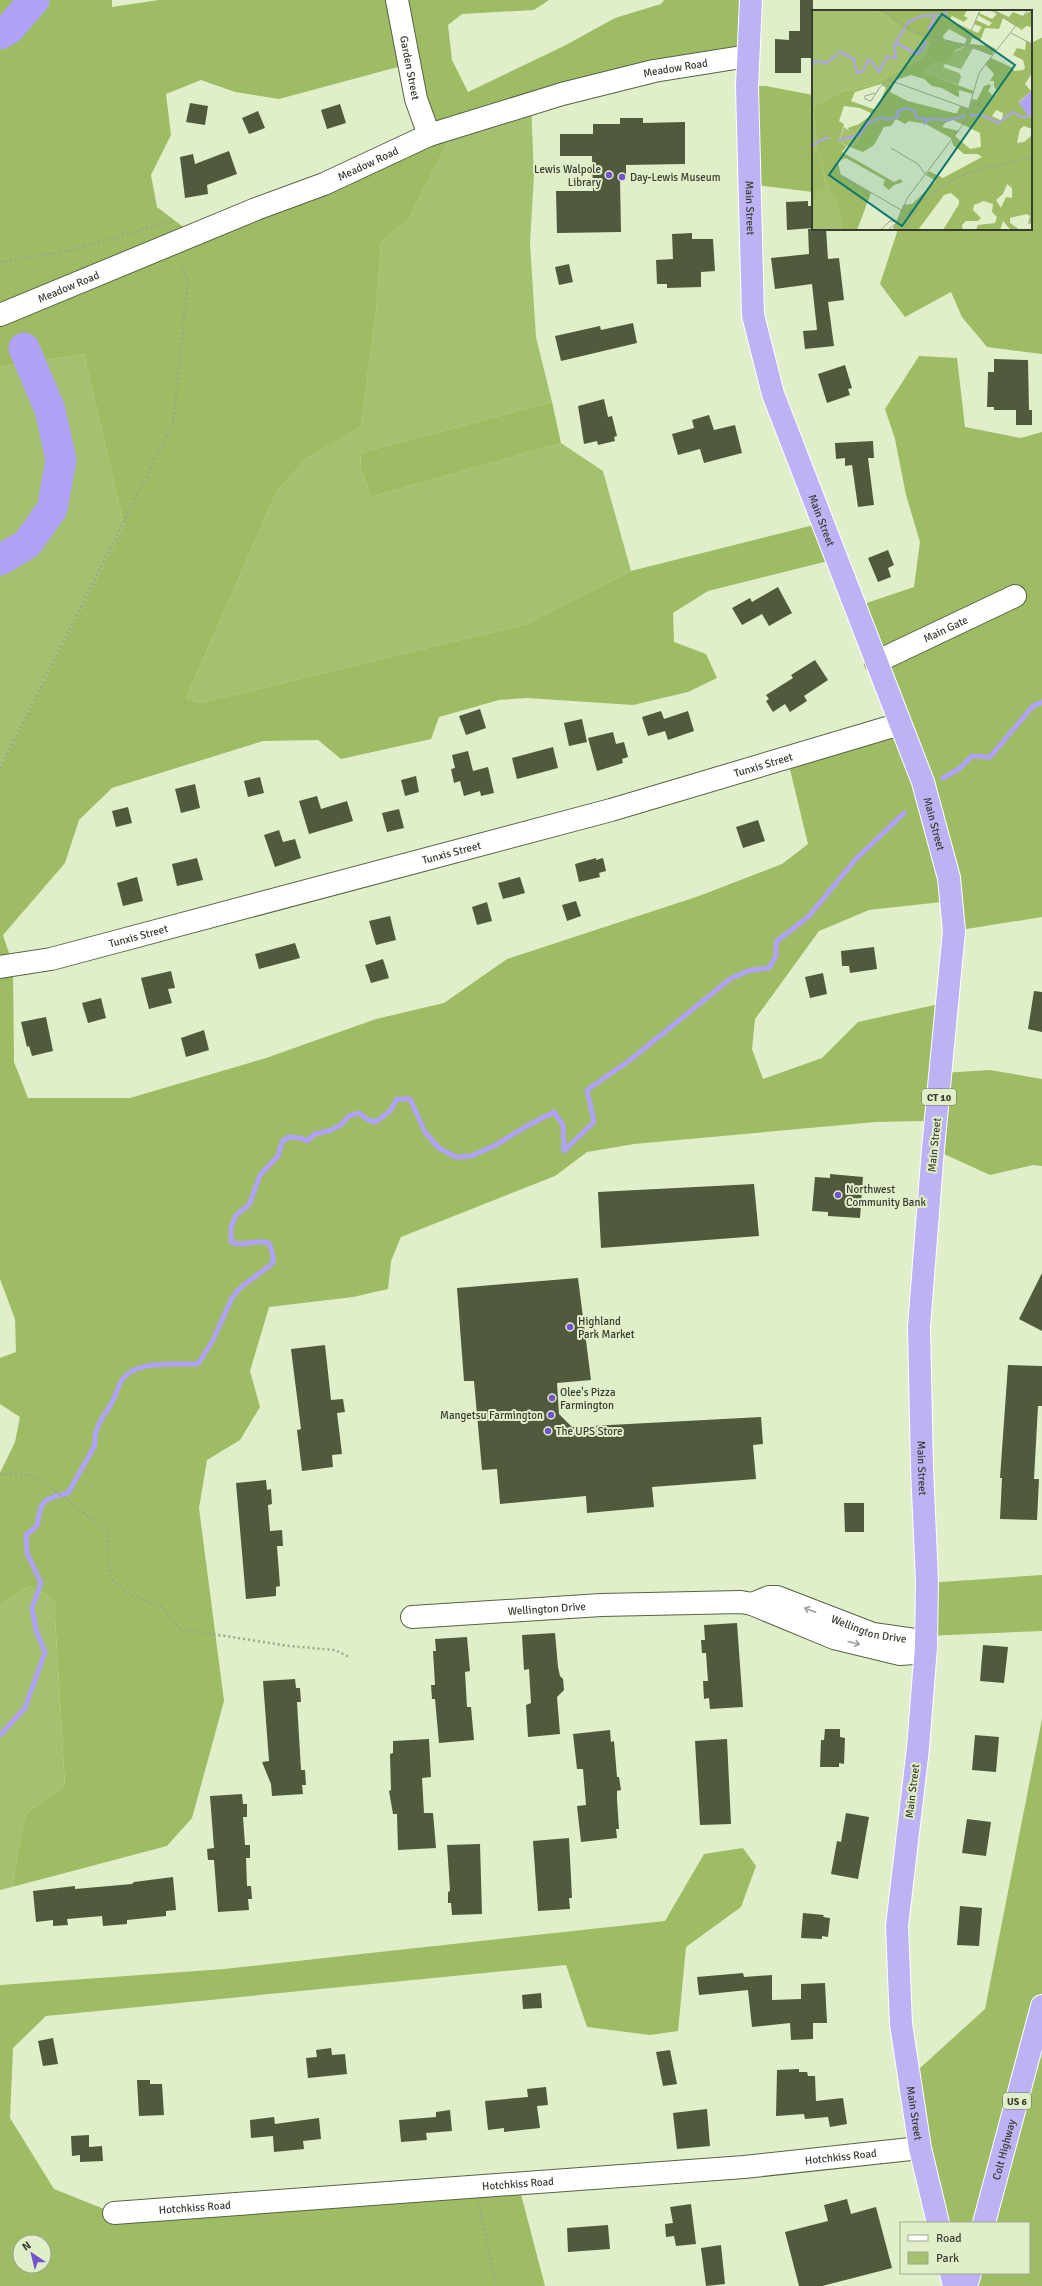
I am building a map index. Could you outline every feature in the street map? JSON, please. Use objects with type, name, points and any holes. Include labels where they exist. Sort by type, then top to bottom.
[{"type":"highway","name":"Main Street","points":[[751,0],[748,56],[753,314],[773,394],[923,782],[935,821],[949,878],[954,931],[933,1149],[919,1327],[922,1468],[927,1580],[926,1647],[918,1748],[901,1881],[897,1926],[900,2024],[920,2148],[938,2222]]},
{"type":"highway","name":"Colt Highway","points":[[984,2222],[1042,2006]]},
{"type":"highway","points":[[951,2274],[954,2286]]},
{"type":"highway","points":[[966,2286],[970,2274]]},
{"type":"street","name":"Garden Street","points":[[397,0],[416,99],[429,135]]},
{"type":"street","name":"Meadow Road","points":[[0,315],[256,209],[324,184],[429,135],[562,94],[654,71],[748,56]]},
{"type":"street","name":"Main Gate","points":[[876,662],[1016,596]]},
{"type":"street","name":"Tunxis Street","points":[[0,967],[51,958],[611,810],[900,724]]},
{"type":"street","name":"Wellington Drive","points":[[412,1617],[601,1605],[741,1602],[752,1604],[834,1638],[900,1654],[914,1653],[926,1647]]},
{"type":"street","name":"Hotchkiss Road","points":[[114,2213],[744,2167],[920,2148]]},
{"type":"path","points":[[0,768],[172,424],[188,282],[179,258]]},
{"type":"path","points":[[0,1474],[30,1475],[41,1480],[108,1532],[109,1573],[114,1581],[129,1594],[162,1607],[180,1629],[289,1646],[335,1650],[349,1657]]},
{"type":"path","points":[[475,2186],[496,2286]]},
{"type":"green space","points":[[0,0],[112,0],[112,7],[159,0],[549,0],[534,10],[462,14],[448,25],[452,60],[468,92],[564,46],[615,18],[661,4],[664,0],[751,0],[748,56],[456,126],[408,220],[381,242],[377,302],[361,427],[306,459],[277,491],[186,698],[200,703],[527,624],[631,571],[822,523],[836,559],[708,591],[673,613],[674,642],[706,654],[717,678],[688,692],[633,705],[527,698],[499,700],[439,717],[431,739],[341,759],[318,740],[263,741],[112,788],[79,820],[65,863],[3,935],[13,965],[14,1062],[28,1098],[130,1098],[266,1058],[376,1019],[444,1003],[507,959],[699,896],[782,864],[808,844],[787,757],[900,724],[855,607],[914,587],[920,542],[906,495],[895,439],[885,409],[919,356],[957,358],[965,427],[1021,438],[1042,432],[1042,917],[954,931],[951,901],[869,910],[819,931],[755,1019],[752,1049],[763,1079],[822,1058],[858,1022],[948,1002],[942,1073],[990,1070],[1042,1079],[1042,1166],[1033,1165],[990,1175],[933,1149],[923,1121],[876,1122],[634,1144],[587,1152],[555,1176],[401,1237],[391,1261],[388,1289],[353,1297],[269,1307],[250,1371],[260,1407],[240,1440],[207,1460],[199,1508],[224,1701],[192,1818],[167,1846],[12,1887],[25,1814],[65,1786],[54,1599],[30,1586],[0,1605],[0,1473],[15,1442],[20,1417],[0,1404],[0,1358],[16,1352],[15,1319],[0,1279],[0,768],[124,525],[84,354],[0,367]],"holes":[[[409,64],[429,134],[194,235],[157,207],[151,175],[171,135],[166,94],[201,80],[235,92],[279,99]]]},
{"type":"green space","points":[[1042,38],[1042,354],[987,347],[962,317],[951,292],[905,317],[880,284],[898,230],[1032,230],[1032,42]]},
{"type":"green space","points":[[747,86],[766,86],[812,95],[812,192],[749,184]]},
{"type":"green space","points":[[531,103],[534,175],[530,243],[536,337],[552,402],[360,453],[361,469],[371,497],[561,443],[603,471],[631,571],[527,624],[200,703],[186,698],[277,491],[306,459],[361,427],[377,302],[381,242],[408,220],[456,126]]},
{"type":"green space","points":[[84,354],[124,525],[0,768],[0,367]]},
{"type":"green space","points":[[552,402],[561,443],[371,497],[361,469],[360,453]]},
{"type":"green space","points":[[1042,1575],[1042,1631],[926,1636],[927,1583]]},
{"type":"green space","points":[[30,1586],[54,1599],[65,1786],[25,1814],[12,1887],[0,1890],[0,1605]]},
{"type":"green space","points":[[1042,1719],[1042,2286],[954,2286],[951,2274],[1030,2274],[1030,2222],[938,2222],[908,2079],[985,2009]]},
{"type":"green space","points":[[743,1848],[756,1866],[741,1907],[686,1947],[678,2031],[650,2035],[587,2027],[566,1965],[46,2016],[13,2048],[10,2118],[54,2189],[114,2213],[518,2183],[545,2286],[0,2286],[0,1985],[224,1969],[665,1921],[704,1854]]},
{"type":"building","points":[[800,0],[813,0],[812,58],[801,58],[801,73],[775,73],[775,39],[789,40],[789,31],[800,31]]},
{"type":"building","points":[[190,103],[208,106],[205,125],[186,122]]},
{"type":"building","points":[[340,104],[346,123],[327,129],[321,110]]},
{"type":"building","points":[[258,111],[265,128],[249,134],[242,118]]},
{"type":"building","name":"Lewis Walpole Library","points":[[620,118],[643,118],[643,123],[685,122],[685,164],[626,165],[626,180],[620,180],[621,232],[557,233],[556,191],[593,191],[592,156],[560,156],[560,134],[593,134],[593,124],[620,124]]},
{"type":"building","points":[[229,151],[237,174],[207,185],[208,194],[185,198],[180,157],[193,154],[195,164]]},
{"type":"building","points":[[808,201],[808,206],[812,206],[812,228],[787,230],[786,202]]},
{"type":"building","points":[[808,229],[826,230],[828,259],[839,258],[844,300],[828,302],[834,346],[805,349],[803,331],[817,330],[812,284],[775,289],[771,258],[809,254]]},
{"type":"building","points":[[692,233],[692,239],[713,239],[715,271],[701,272],[701,287],[667,288],[667,284],[657,284],[656,260],[673,259],[672,234]]},
{"type":"building","points":[[569,264],[573,282],[559,285],[555,267]]},
{"type":"building","points":[[633,323],[637,343],[561,361],[555,336],[600,326],[601,330]]},
{"type":"building","points":[[994,359],[1028,360],[1029,410],[1032,410],[1032,425],[1016,425],[1016,410],[994,410],[994,407],[987,407],[988,372],[994,372]]},
{"type":"building","points":[[845,365],[852,388],[848,389],[850,395],[827,403],[818,374]]},
{"type":"building","points":[[604,399],[608,417],[612,416],[617,436],[614,437],[615,441],[598,445],[597,441],[584,444],[578,406]]},
{"type":"building","points":[[709,415],[714,430],[735,425],[742,453],[704,463],[700,449],[678,455],[672,434],[694,428],[692,420]]},
{"type":"building","points":[[873,441],[874,458],[868,458],[874,505],[858,507],[852,465],[845,466],[845,458],[836,459],[835,443]]},
{"type":"building","points":[[888,550],[894,565],[888,568],[891,577],[878,582],[868,558]]},
{"type":"building","points":[[778,587],[792,613],[769,626],[762,614],[742,625],[732,608],[750,598],[752,602]]},
{"type":"building","points":[[815,660],[828,680],[804,696],[807,701],[790,712],[785,704],[773,712],[766,701],[769,699],[766,695],[793,678],[791,675]]},
{"type":"building","points":[[480,709],[486,728],[466,735],[459,716]]},
{"type":"building","points":[[661,711],[664,719],[688,711],[694,731],[668,740],[665,731],[648,736],[642,717]]},
{"type":"building","points":[[582,719],[587,742],[569,746],[564,723]]},
{"type":"building","points":[[613,732],[616,744],[624,742],[628,757],[622,759],[623,763],[597,771],[588,738]]},
{"type":"building","points":[[553,747],[558,768],[517,779],[512,758]]},
{"type":"building","points":[[468,751],[473,771],[488,767],[494,793],[481,796],[480,791],[464,796],[460,781],[454,783],[451,769],[455,768],[452,755]]},
{"type":"building","points":[[416,776],[419,792],[405,796],[401,780]]},
{"type":"building","points":[[260,777],[264,793],[248,797],[244,781]]},
{"type":"building","points":[[195,784],[200,808],[181,813],[175,789]]},
{"type":"building","points":[[317,796],[321,809],[347,801],[353,821],[309,834],[299,801]]},
{"type":"building","points":[[128,807],[132,823],[116,827],[112,811]]},
{"type":"building","points":[[399,809],[404,828],[387,832],[382,813]]},
{"type":"building","points":[[758,820],[765,841],[743,848],[736,827]]},
{"type":"building","points":[[279,830],[283,842],[295,839],[301,858],[275,867],[264,835]]},
{"type":"building","points":[[197,858],[203,880],[177,886],[172,864]]},
{"type":"building","points":[[596,858],[596,860],[603,858],[606,871],[599,873],[600,877],[579,882],[575,864]]},
{"type":"building","points":[[137,877],[143,901],[123,906],[117,883]]},
{"type":"building","points":[[520,877],[525,893],[503,899],[498,883]]},
{"type":"building","points":[[576,901],[581,916],[567,921],[562,905]]},
{"type":"building","points":[[487,902],[492,921],[477,925],[472,907]]},
{"type":"building","points":[[390,916],[396,940],[376,945],[369,921]]},
{"type":"building","points":[[295,943],[300,958],[259,969],[255,954]]},
{"type":"building","points":[[874,947],[877,969],[850,973],[849,966],[842,966],[841,951]]},
{"type":"building","points":[[383,959],[389,978],[371,983],[365,965]]},
{"type":"building","points":[[171,971],[175,988],[168,989],[172,1003],[149,1009],[141,978]]},
{"type":"building","points":[[823,973],[827,994],[810,998],[805,977]]},
{"type":"building","points":[[1034,991],[1042,992],[1042,1032],[1028,1029]]},
{"type":"building","points":[[101,998],[106,1018],[88,1023],[82,1003]]},
{"type":"building","points":[[46,1017],[53,1051],[32,1056],[29,1046],[27,1047],[21,1022]]},
{"type":"building","points":[[204,1030],[209,1050],[186,1057],[181,1038]]},
{"type":"building","name":"Northwest Community Bank","points":[[830,1174],[863,1177],[860,1218],[828,1216],[828,1212],[812,1211],[815,1177],[830,1178]]},
{"type":"building","points":[[754,1184],[759,1236],[601,1248],[598,1192]]},
{"type":"building","points":[[1042,1273],[1042,1331],[1019,1319]]},
{"type":"building","points":[[578,1278],[591,1380],[557,1383],[559,1414],[572,1427],[761,1417],[763,1444],[753,1445],[756,1479],[652,1487],[654,1507],[587,1513],[586,1496],[500,1504],[497,1469],[482,1470],[474,1381],[464,1381],[457,1288]]},
{"type":"building","points":[[325,1345],[331,1400],[343,1399],[345,1412],[337,1413],[342,1454],[332,1455],[333,1467],[302,1471],[297,1430],[301,1429],[291,1349]]},
{"type":"building","points":[[1008,1365],[1042,1366],[1042,1406],[1038,1406],[1034,1479],[1039,1479],[1037,1520],[1000,1519],[1002,1478],[1000,1478]]},
{"type":"building","points":[[266,1480],[267,1490],[271,1489],[272,1504],[268,1505],[270,1531],[282,1530],[283,1546],[277,1546],[280,1586],[276,1587],[276,1596],[246,1599],[236,1483]]},
{"type":"building","points":[[844,1503],[864,1503],[864,1532],[845,1532]]},
{"type":"building","points":[[737,1623],[743,1707],[710,1709],[709,1698],[704,1699],[703,1681],[708,1681],[706,1653],[702,1653],[701,1640],[705,1640],[704,1625]]},
{"type":"building","points":[[555,1633],[558,1667],[560,1676],[563,1679],[564,1690],[557,1697],[560,1734],[528,1737],[526,1705],[531,1703],[529,1669],[524,1670],[522,1635]]},
{"type":"building","points":[[467,1637],[470,1671],[465,1672],[467,1707],[471,1707],[474,1740],[439,1743],[435,1699],[432,1699],[431,1685],[435,1685],[433,1651],[436,1651],[435,1639]]},
{"type":"building","points":[[983,1645],[1008,1647],[1004,1683],[980,1681]]},
{"type":"building","points":[[295,1679],[296,1688],[300,1688],[301,1702],[297,1702],[301,1770],[305,1770],[306,1785],[302,1785],[303,1794],[272,1796],[271,1784],[262,1762],[269,1761],[263,1681]]},
{"type":"building","points":[[825,1729],[840,1729],[840,1737],[845,1738],[844,1764],[839,1763],[839,1767],[820,1767],[821,1740],[824,1740]]},
{"type":"building","points":[[610,1730],[611,1742],[614,1741],[617,1777],[619,1777],[621,1790],[617,1791],[619,1829],[616,1829],[617,1838],[581,1842],[577,1806],[586,1805],[583,1769],[577,1769],[573,1734]]},
{"type":"building","points":[[975,1735],[999,1737],[996,1772],[972,1770]]},
{"type":"building","points":[[429,1739],[431,1777],[422,1778],[424,1813],[433,1813],[436,1848],[398,1850],[397,1814],[393,1814],[389,1791],[391,1790],[390,1754],[393,1753],[393,1741]]},
{"type":"building","points":[[727,1739],[731,1824],[700,1825],[695,1741]]},
{"type":"building","points":[[242,1794],[243,1804],[247,1804],[247,1817],[243,1817],[245,1845],[250,1845],[250,1858],[246,1858],[247,1886],[251,1886],[252,1899],[248,1899],[249,1910],[218,1912],[214,1860],[208,1860],[207,1849],[214,1848],[210,1796]]},
{"type":"building","points":[[846,1813],[869,1817],[858,1879],[831,1874],[837,1841],[841,1842]]},
{"type":"building","points":[[967,1819],[991,1822],[986,1856],[962,1853]]},
{"type":"building","points":[[569,1838],[572,1898],[569,1898],[570,1909],[538,1911],[533,1841]]},
{"type":"building","points":[[480,1844],[482,1914],[452,1915],[451,1903],[448,1903],[448,1892],[450,1891],[447,1845]]},
{"type":"building","points":[[173,1877],[176,1910],[166,1911],[166,1916],[127,1920],[127,1924],[103,1926],[102,1916],[67,1919],[68,1925],[53,1926],[53,1920],[36,1922],[33,1891],[75,1886],[75,1889],[132,1884],[134,1882]]},
{"type":"building","points":[[960,1906],[982,1908],[979,1946],[957,1945]]},
{"type":"building","points":[[803,1913],[824,1915],[823,1917],[830,1918],[828,1937],[822,1936],[822,1939],[801,1938]]},
{"type":"building","points":[[743,1973],[744,1977],[772,1975],[772,2000],[801,1999],[801,1984],[825,1983],[827,2023],[813,2023],[813,2039],[791,2040],[790,2023],[752,2027],[748,1990],[699,1995],[697,1977]]},
{"type":"building","points":[[541,1993],[542,2008],[523,2009],[522,1995]]},
{"type":"building","points":[[53,2038],[58,2064],[43,2066],[38,2041]]},
{"type":"building","points":[[331,2048],[332,2055],[345,2054],[347,2074],[308,2078],[306,2058],[317,2057],[316,2050]]},
{"type":"building","points":[[670,2050],[677,2084],[663,2086],[656,2052]]},
{"type":"building","points":[[799,2069],[799,2072],[807,2072],[808,2076],[815,2076],[816,2101],[843,2098],[847,2124],[830,2127],[828,2117],[805,2119],[804,2114],[776,2116],[777,2070]]},
{"type":"building","points":[[137,2080],[150,2080],[150,2084],[162,2084],[164,2115],[139,2116]]},
{"type":"building","points":[[546,2087],[548,2105],[537,2106],[540,2128],[504,2132],[504,2128],[488,2130],[485,2101],[528,2097],[527,2089]]},
{"type":"building","points":[[707,2109],[710,2146],[677,2149],[673,2113]]},
{"type":"building","points":[[450,2110],[452,2131],[426,2133],[427,2140],[401,2142],[399,2120],[436,2117],[436,2112]]},
{"type":"building","points":[[274,2117],[275,2124],[319,2118],[321,2139],[303,2141],[304,2149],[274,2152],[273,2136],[251,2138],[250,2120]]},
{"type":"building","points":[[89,2135],[89,2147],[102,2146],[103,2161],[80,2162],[80,2155],[72,2156],[71,2136]]},
{"type":"building","points":[[847,2199],[851,2214],[876,2207],[892,2268],[822,2286],[799,2286],[785,2232],[828,2221],[824,2205]]},
{"type":"building","points":[[691,2204],[696,2244],[676,2246],[674,2236],[666,2237],[665,2224],[673,2223],[670,2207]]},
{"type":"building","points":[[608,2225],[610,2249],[568,2252],[567,2228]]},
{"type":"building","points":[[721,2245],[725,2284],[706,2286],[701,2248]]},
{"type":"waterway","points":[[0,34],[9,29],[34,0]]},
{"type":"waterway","points":[[0,560],[27,544],[52,509],[61,460],[50,410],[24,348]]},
{"type":"waterway","points":[[943,778],[959,769],[972,756],[990,757],[1033,706],[1042,702]]},
{"type":"waterway","points":[[0,1735],[25,1708],[45,1652],[36,1630],[32,1608],[41,1583],[27,1553],[26,1535],[37,1526],[40,1510],[44,1502],[53,1497],[68,1493],[95,1445],[95,1434],[99,1424],[112,1403],[122,1380],[129,1373],[147,1366],[157,1364],[198,1364],[212,1342],[232,1298],[240,1288],[273,1263],[273,1255],[269,1243],[259,1242],[236,1244],[231,1242],[231,1227],[236,1215],[249,1205],[260,1175],[278,1156],[282,1142],[288,1137],[301,1138],[307,1141],[315,1134],[331,1130],[341,1125],[349,1116],[359,1113],[368,1120],[376,1122],[390,1111],[397,1099],[410,1099],[425,1132],[439,1148],[456,1157],[471,1156],[494,1146],[525,1127],[554,1112],[563,1125],[564,1151],[594,1122],[587,1090],[630,1060],[730,979],[750,970],[769,968],[776,956],[776,942],[809,916],[855,860],[904,813]]},
{"type":"place","name":"Lewis Walpole Library","points":[[609,175]]},
{"type":"place","name":"Day-Lewis Museum","points":[[622,177]]},
{"type":"place","name":"Northwest Community Bank","points":[[838,1195]]},
{"type":"place","name":"Highland Park Market","points":[[570,1327]]},
{"type":"place","name":"Olee's Pizza Farmington","points":[[552,1398]]},
{"type":"place","name":"Mangetsu Farmington","points":[[551,1415]]},
{"type":"place","name":"The UPS Store","points":[[548,1431]]}]
